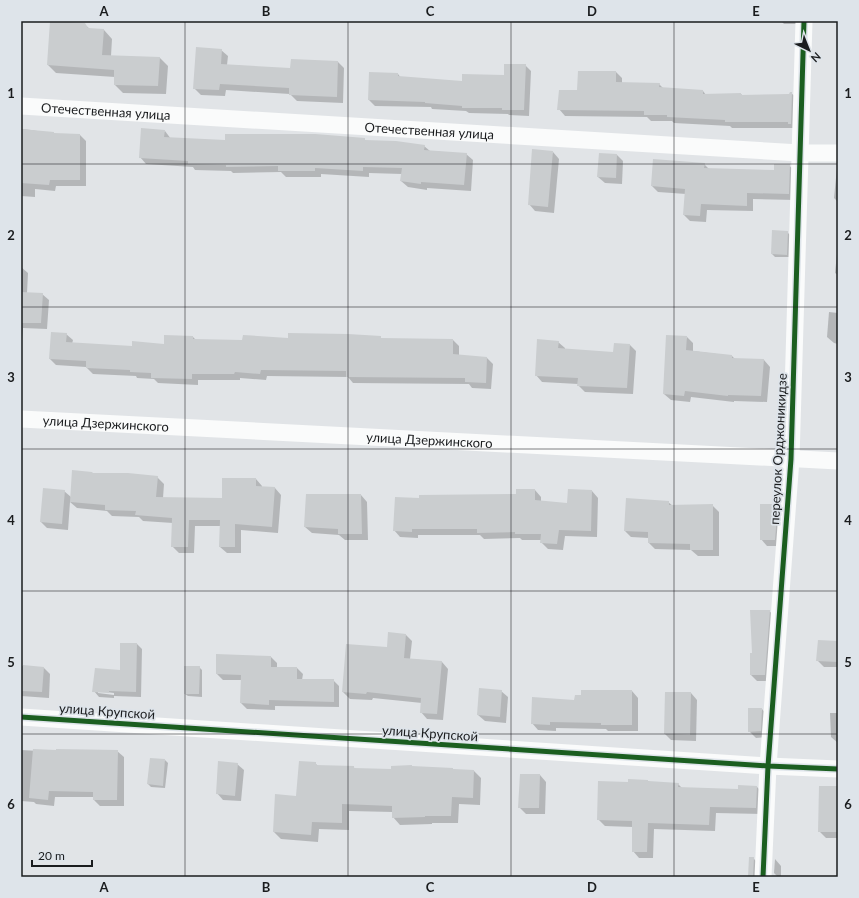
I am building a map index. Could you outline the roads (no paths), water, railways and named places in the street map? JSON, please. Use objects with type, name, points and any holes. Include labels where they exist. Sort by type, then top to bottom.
[{"type":"street","name":"переулок Орджоникидзе","points":[[763,877],[768,766],[791,459],[804,21]]},
{"type":"street","name":"Отечественная улица","points":[[21,106],[800,153],[838,153]]},
{"type":"street","name":"улица Дзержинского","points":[[21,419],[838,461]]},
{"type":"street","name":"улица Крупской","points":[[21,717],[768,766],[838,769]]}]
